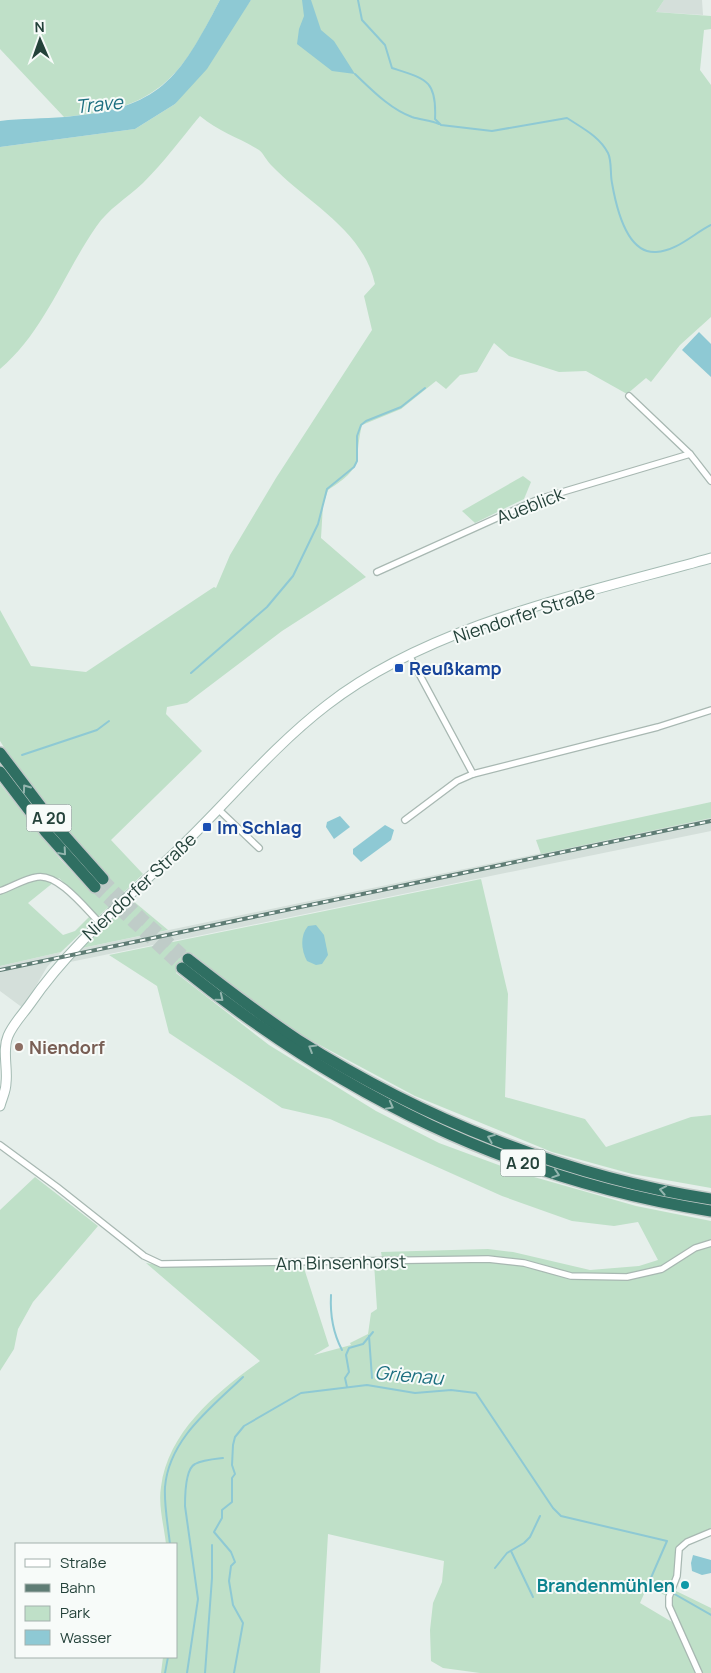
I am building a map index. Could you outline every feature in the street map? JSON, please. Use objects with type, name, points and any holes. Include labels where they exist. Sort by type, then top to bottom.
[{"type":"highway","name":"A 20","points":[[0,753],[99,883],[46,831],[0,772]]},
{"type":"highway","name":"A 20","points":[[711,1199],[658,1189],[580,1168],[505,1143],[449,1121],[354,1073],[297,1039],[185,964],[236,1011],[292,1050],[346,1083],[444,1132],[532,1166],[610,1190],[711,1211]]},
{"type":"main road","name":"Niendorfer Straße","points":[[0,1106],[6,1083],[8,1036],[49,977],[100,922],[190,839],[274,750],[327,704],[362,680],[409,656],[483,624],[512,614],[711,558]]},
{"type":"street","points":[[629,396],[690,454],[711,481]]},
{"type":"street","name":"Aueblick","points":[[377,572],[539,499],[690,454]]},
{"type":"street","points":[[409,656],[473,774]]},
{"type":"street","points":[[404,820],[456,780],[658,727],[711,710]]},
{"type":"street","points":[[218,809],[259,848]]},
{"type":"street","points":[[0,891],[31,878],[47,877],[59,883],[100,922]]},
{"type":"street","name":"Am Binsenhorst","points":[[0,1145],[57,1186],[144,1256],[161,1264],[488,1260],[524,1264],[571,1276],[606,1279],[639,1275],[662,1269],[695,1248],[711,1243]]},
{"type":"street","points":[[699,1673],[672,1612],[669,1597],[677,1576],[679,1549],[687,1542],[711,1532]]},
{"type":"shaded area","points":[[664,0],[702,0],[703,15],[656,12]]},
{"type":"shaded area","points":[[711,818],[711,831],[70,962],[82,948]]},
{"type":"shaded area","points":[[61,952],[47,967],[23,1008],[0,991],[0,966]]},
{"type":"green space","points":[[0,0],[220,0],[190,54],[165,82],[150,94],[132,103],[105,111],[64,117],[0,49]]},
{"type":"green space","points":[[251,0],[664,0],[656,12],[711,16],[711,29],[704,30],[700,70],[711,85],[711,317],[680,345],[651,382],[646,378],[627,394],[586,371],[559,372],[509,356],[494,343],[477,372],[460,375],[446,389],[436,381],[401,409],[362,425],[356,462],[353,469],[340,482],[328,490],[323,505],[321,538],[366,577],[282,631],[187,703],[167,707],[166,714],[202,751],[111,840],[143,874],[61,952],[0,966],[0,784],[60,859],[91,892],[108,876],[28,785],[0,741],[0,610],[31,666],[86,672],[214,587],[216,588],[230,555],[276,478],[372,330],[364,296],[375,284],[369,265],[359,247],[332,218],[271,165],[259,150],[214,126],[200,116],[151,175],[112,209],[96,227],[29,338],[0,369],[0,147],[135,129],[175,104]],"holes":[[[59,878],[94,912],[75,931],[63,935],[28,903]]]},
{"type":"green space","points":[[523,476],[531,482],[524,499],[475,523],[462,511]]},
{"type":"green space","points":[[711,802],[711,818],[541,854],[536,840]]},
{"type":"green space","points":[[481,879],[508,994],[505,1097],[585,1119],[606,1147],[691,1117],[711,1115],[711,1188],[632,1174],[552,1152],[415,1096],[301,1035],[245,997],[193,954],[176,973],[269,1045],[376,1111],[439,1143],[520,1173],[636,1206],[711,1221],[711,1532],[681,1547],[674,1590],[711,1608],[711,1673],[480,1673],[443,1668],[431,1661],[430,1630],[433,1603],[442,1582],[444,1561],[328,1534],[320,1673],[161,1673],[163,1658],[178,1658],[178,1543],[166,1543],[160,1501],[166,1467],[173,1448],[197,1415],[227,1386],[260,1361],[146,1263],[168,1267],[303,1265],[329,1346],[314,1355],[351,1345],[350,1343],[368,1334],[371,1313],[377,1309],[374,1263],[383,1263],[381,1252],[488,1249],[513,1252],[590,1270],[639,1266],[658,1260],[638,1222],[614,1226],[572,1221],[502,1196],[330,1119],[282,1108],[169,1033],[157,986],[109,955]],"holes":[[[647,1587],[669,1597],[677,1625],[640,1603]]]},
{"type":"green space","points":[[132,900],[168,930],[82,948]]},
{"type":"green space","points":[[35,1177],[98,1226],[33,1302],[18,1329],[14,1349],[0,1371],[0,1210]]},
{"type":"water","points":[[220,0],[251,0],[207,69],[175,104],[135,129],[0,147],[0,121],[98,113],[124,106],[145,97],[163,85],[178,70],[192,51]]},
{"type":"water","points":[[302,0],[311,0],[321,30],[334,41],[355,74],[332,71],[297,44],[299,29],[304,16]]},
{"type":"water","points":[[699,332],[711,344],[711,377],[682,350]]},
{"type":"water","points":[[340,816],[350,827],[334,839],[326,827],[327,822]]},
{"type":"water","points":[[385,825],[394,830],[391,840],[361,862],[353,854],[353,849]]},
{"type":"water","points":[[316,925],[324,935],[328,955],[322,964],[316,965],[307,961],[302,943],[308,926]]},
{"type":"water","points":[[693,1555],[711,1560],[711,1573],[702,1575],[692,1571]]},
{"type":"waterway","points":[[358,0],[362,20],[385,45],[392,68],[421,79],[431,89],[434,96],[435,119],[441,125],[492,131],[567,118],[595,137],[608,153],[611,179],[620,215],[624,227],[637,245],[646,251],[664,251],[671,249],[711,225]]},
{"type":"waterway","points":[[355,74],[382,98],[404,114],[439,124]]},
{"type":"waterway","points":[[191,673],[267,607],[293,576],[318,524],[327,489],[354,467],[357,461],[357,436],[361,425],[366,421],[401,407],[425,388]]},
{"type":"waterway","points":[[22,755],[97,730],[109,721]]},
{"type":"waterway","points":[[331,1295],[333,1323],[336,1337],[342,1350]]},
{"type":"waterway","points":[[347,1387],[345,1378],[349,1372],[346,1355],[349,1348],[363,1344],[373,1332]]},
{"type":"waterway","points":[[369,1336],[372,1378]]},
{"type":"waterway","points":[[170,1543],[165,1487],[168,1470],[174,1454],[183,1439],[205,1413],[243,1377]]},
{"type":"waterway","name":"Grienau","points":[[234,1673],[243,1623],[233,1605],[229,1581],[231,1566],[235,1562],[231,1552],[214,1532],[222,1518],[222,1510],[232,1502],[232,1478],[235,1474],[232,1465],[233,1445],[235,1437],[244,1426],[301,1393],[367,1385],[415,1393],[451,1390],[476,1393],[553,1508],[561,1516],[667,1541],[650,1580],[711,1615]]},
{"type":"waterway","points":[[187,1673],[198,1599],[185,1506],[186,1484],[189,1471],[195,1464],[223,1458]]},
{"type":"waterway","points":[[495,1568],[507,1553],[530,1537],[540,1516]]},
{"type":"waterway","points":[[205,1673],[212,1578],[212,1545]]},
{"type":"waterway","points":[[511,1551],[533,1597]]},
{"type":"waterway","points":[[165,1673],[168,1658]]},
{"type":"tunnel","points":[[103,879],[142,918],[188,959]]},
{"type":"tunnel","points":[[95,887],[182,968]]},
{"type":"railway","points":[[0,970],[711,821]]},
{"type":"place","name":"Reußkamp","points":[[399,668]]},
{"type":"place","name":"Im Schlag","points":[[207,827]]},
{"type":"place","name":"Niendorf","points":[[19,1047]]},
{"type":"place","name":"Brandenmühlen","points":[[685,1585]]},
{"type":"water label","name":"Trave","points":[[99,104]]}]
